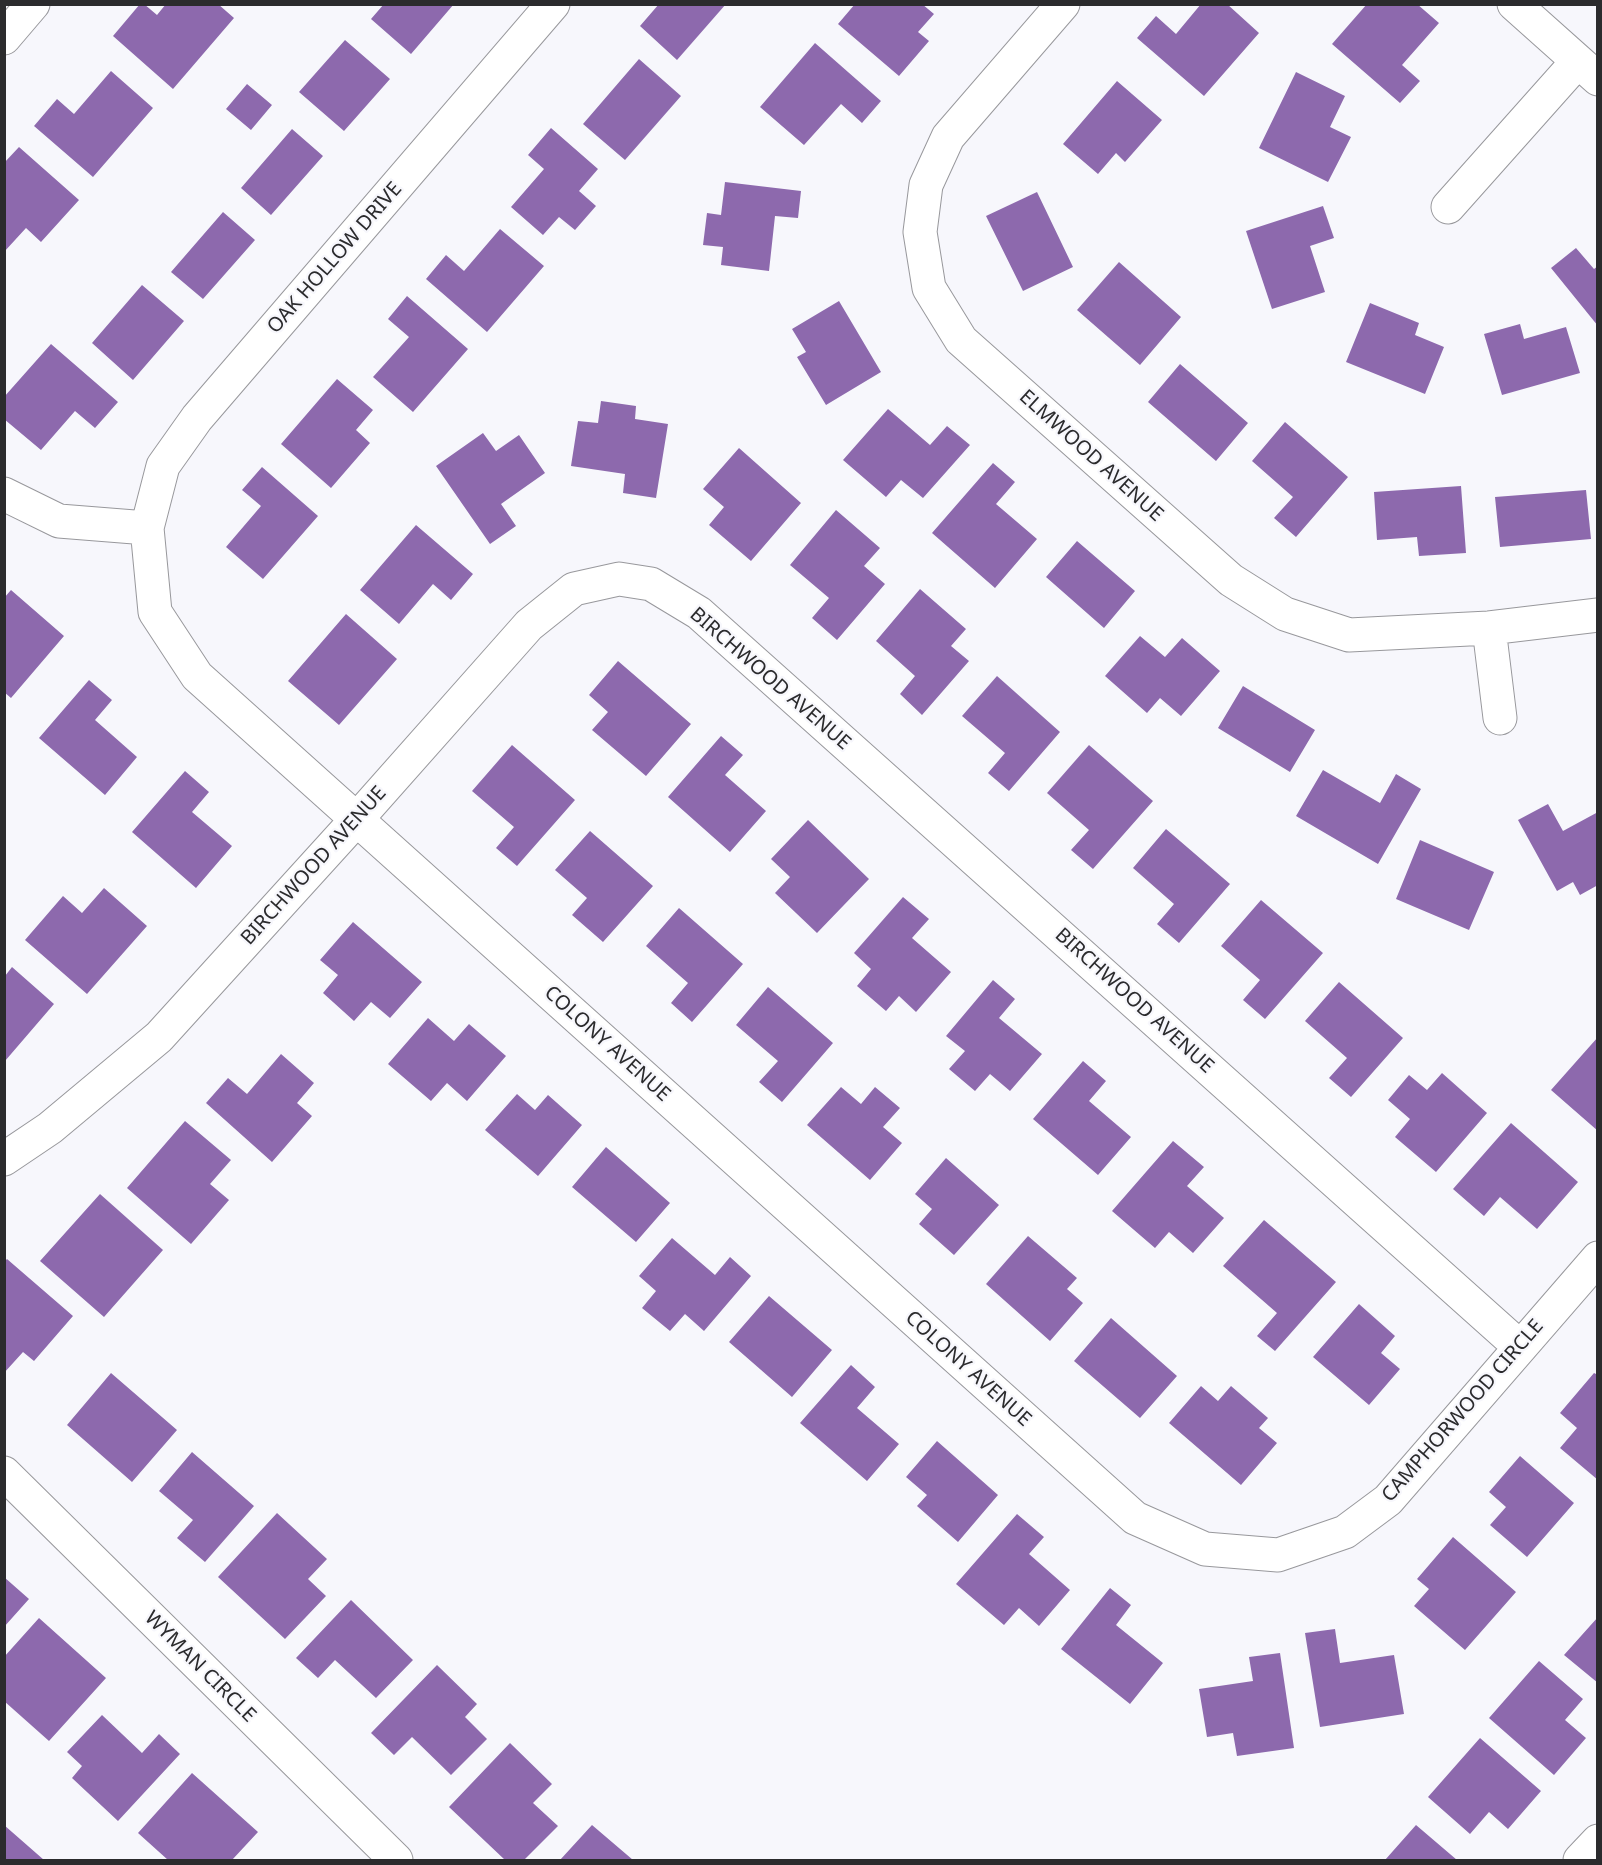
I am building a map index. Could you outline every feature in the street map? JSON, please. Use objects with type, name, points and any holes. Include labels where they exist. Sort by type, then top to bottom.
[{"type":"street","points":[[4,38],[33,4]]},
{"type":"street","name":"OAK HOLLOW DRIVE","points":[[147,528],[163,466],[197,418],[554,4]]},
{"type":"street","name":"ELMWOOD AVENUE","points":[[1063,4],[948,137],[926,185],[920,232],[929,288],[961,340],[1231,580],[1286,614],[1349,634],[1489,628],[1598,615]]},
{"type":"street","points":[[1448,207],[1588,70],[1514,4]]},
{"type":"street","points":[[4,494],[59,521],[147,528]]},
{"type":"street","name":"COLONY AVENUE","points":[[147,528],[155,612],[197,676],[1135,1518],[1204,1549],[1278,1555]]},
{"type":"street","name":"BIRCHWOOD AVENUE","points":[[4,1159],[50,1128],[159,1037],[529,625],[574,589],[619,579],[651,584],[699,613],[1520,1347]]},
{"type":"street","points":[[1489,628],[1500,718]]},
{"type":"street","name":"CAMPHORWOOD CIRCLE","points":[[1278,1555],[1345,1532],[1388,1500],[1598,1258]]},
{"type":"street","name":"WYMAN CIRCLE","points":[[4,1473],[396,1860]]},
{"type":"street","points":[[1580,1860],[1598,1841]]},
{"type":"building","points":[[140,4],[144,4],[157,15],[166,4],[218,4],[234,18],[173,89],[113,36]]},
{"type":"building","points":[[384,4],[454,4],[411,54],[371,19]]},
{"type":"building","points":[[659,4],[726,4],[677,60],[640,26]]},
{"type":"building","points":[[855,4],[922,4],[934,14],[918,32],[929,41],[899,76],[838,24]]},
{"type":"building","points":[[1201,4],[1227,4],[1259,33],[1204,96],[1137,38],[1156,16],[1176,34]]},
{"type":"building","points":[[1367,4],[1417,4],[1439,23],[1402,65],[1420,81],[1400,103],[1332,44]]},
{"type":"building","points":[[345,40],[390,79],[344,131],[299,92]]},
{"type":"building","points":[[815,43],[881,101],[862,123],[841,104],[804,145],[760,107]]},
{"type":"building","points":[[639,59],[681,96],[625,160],[583,124]]},
{"type":"building","points":[[111,71],[153,108],[93,177],[34,126],[57,99],[74,114]]},
{"type":"building","points":[[1296,72],[1345,96],[1330,127],[1351,137],[1328,182],[1259,148]]},
{"type":"building","points":[[1117,81],[1162,120],[1125,162],[1116,153],[1098,174],[1063,144]]},
{"type":"building","points":[[247,84],[272,105],[251,130],[226,109]]},
{"type":"building","points":[[551,128],[598,169],[579,191],[596,206],[575,230],[559,217],[543,235],[511,207],[544,169],[528,155]]},
{"type":"building","points":[[292,129],[323,156],[271,215],[241,188]]},
{"type":"building","points":[[19,147],[79,200],[41,242],[26,228],[4,252],[4,163]]},
{"type":"building","points":[[725,182],[801,191],[798,218],[775,216],[769,271],[721,265],[723,247],[703,245],[707,213],[721,215]]},
{"type":"building","points":[[1037,192],[1073,267],[1023,291],[986,216]]},
{"type":"building","points":[[1323,206],[1334,238],[1310,246],[1325,292],[1272,309],[1246,231]]},
{"type":"building","points":[[223,212],[255,240],[203,299],[171,272]]},
{"type":"building","points":[[500,229],[544,266],[487,332],[426,279],[446,255],[464,271]]},
{"type":"building","points":[[1576,248],[1594,269],[1598,266],[1598,326],[1551,268]]},
{"type":"building","points":[[1119,262],[1181,317],[1140,365],[1077,310]]},
{"type":"building","points":[[142,285],[184,321],[133,380],[92,343]]},
{"type":"building","points":[[407,296],[468,349],[413,412],[373,377],[409,337],[388,319]]},
{"type":"building","points":[[839,301],[881,372],[826,405],[797,357],[806,352],[792,329]]},
{"type":"building","points":[[1370,303],[1419,323],[1415,335],[1444,347],[1425,394],[1346,362]]},
{"type":"building","points":[[1520,324],[1524,339],[1566,327],[1580,373],[1502,395],[1484,334]]},
{"type":"building","points":[[51,344],[118,402],[95,428],[75,411],[41,450],[4,419],[4,397]]},
{"type":"building","points":[[1180,364],[1248,423],[1216,461],[1148,402]]},
{"type":"building","points":[[337,379],[373,410],[356,430],[370,443],[331,488],[281,444]]},
{"type":"building","points":[[601,401],[636,406],[635,419],[668,424],[656,498],[623,493],[625,474],[571,466],[578,421],[598,423]]},
{"type":"building","points":[[888,409],[930,445],[947,426],[970,445],[923,498],[901,480],[886,497],[843,460]]},
{"type":"building","points":[[1285,422],[1348,477],[1296,537],[1274,518],[1293,497],[1252,461]]},
{"type":"building","points":[[483,433],[496,451],[519,435],[545,473],[501,504],[516,526],[490,544],[436,466]]},
{"type":"building","points":[[739,448],[801,503],[751,561],[709,525],[724,507],[703,489]]},
{"type":"building","points":[[993,463],[1015,482],[996,504],[1037,539],[995,588],[932,533]]},
{"type":"building","points":[[262,467],[318,516],[263,579],[226,547],[261,506],[242,490]]},
{"type":"building","points":[[1461,486],[1466,553],[1419,556],[1417,537],[1377,540],[1374,492]]},
{"type":"building","points":[[1586,490],[1591,539],[1500,547],[1495,497]]},
{"type":"building","points":[[836,510],[880,548],[864,566],[885,584],[837,640],[812,618],[829,598],[790,565]]},
{"type":"building","points":[[416,525],[473,574],[451,600],[433,584],[399,624],[360,590]]},
{"type":"building","points":[[1077,541],[1135,591],[1104,628],[1046,577]]},
{"type":"building","points":[[920,589],[966,629],[951,646],[969,661],[922,715],[900,694],[915,676],[876,641]]},
{"type":"building","points":[[11,590],[64,636],[11,698],[4,692],[4,598]]},
{"type":"building","points":[[346,614],[397,659],[339,725],[288,681]]},
{"type":"building","points":[[1140,636],[1165,657],[1182,638],[1220,671],[1181,716],[1160,698],[1147,713],[1105,676]]},
{"type":"building","points":[[618,661],[691,724],[646,776],[592,730],[608,712],[589,695]]},
{"type":"building","points":[[997,676],[1060,732],[1009,791],[988,773],[1005,753],[962,716]]},
{"type":"building","points":[[89,680],[112,700],[95,720],[137,757],[105,795],[39,738]]},
{"type":"building","points":[[1243,686],[1315,730],[1290,772],[1218,728]]},
{"type":"building","points":[[721,736],[743,755],[725,775],[766,811],[730,852],[668,797]]},
{"type":"building","points":[[512,745],[575,800],[517,866],[496,848],[514,827],[472,791]]},
{"type":"building","points":[[1089,745],[1153,801],[1093,869],[1071,850],[1089,830],[1047,793]]},
{"type":"building","points":[[1323,770],[1380,803],[1396,774],[1421,789],[1378,864],[1296,816]]},
{"type":"building","points":[[185,771],[209,792],[192,812],[232,846],[196,888],[132,832]]},
{"type":"building","points":[[1548,804],[1563,831],[1598,812],[1598,885],[1580,895],[1573,882],[1557,891],[1518,820]]},
{"type":"building","points":[[808,820],[869,879],[817,933],[775,893],[790,877],[771,859]]},
{"type":"building","points":[[1166,829],[1230,884],[1179,943],[1157,924],[1174,904],[1133,868]]},
{"type":"building","points":[[590,831],[653,886],[603,942],[572,915],[587,898],[555,870]]},
{"type":"building","points":[[1420,840],[1494,872],[1469,930],[1396,899]]},
{"type":"building","points":[[104,888],[147,926],[87,994],[25,940],[63,896],[82,913]]},
{"type":"building","points":[[903,897],[929,919],[912,938],[951,972],[916,1012],[899,996],[886,1011],[857,986],[871,969],[854,953]]},
{"type":"building","points":[[1261,900],[1323,953],[1265,1019],[1243,1000],[1260,980],[1221,946]]},
{"type":"building","points":[[679,908],[743,964],[692,1022],[671,1003],[688,983],[646,946]]},
{"type":"building","points":[[353,922],[422,982],[390,1018],[371,1002],[354,1021],[323,993],[338,975],[320,960]]},
{"type":"building","points":[[12,967],[54,1004],[5,1061],[5,976]]},
{"type":"building","points":[[993,980],[1015,999],[999,1018],[1042,1054],[1010,1091],[990,1074],[975,1091],[949,1069],[965,1051],[946,1036]]},
{"type":"building","points":[[1339,982],[1403,1038],[1351,1097],[1329,1078],[1347,1058],[1305,1021]]},
{"type":"building","points":[[768,987],[833,1043],[782,1102],[759,1082],[778,1061],[736,1025]]},
{"type":"building","points":[[428,1018],[454,1041],[469,1024],[506,1056],[467,1101],[447,1083],[431,1101],[388,1064]]},
{"type":"building","points":[[1598,1037],[1598,1131],[1551,1090]]},
{"type":"building","points":[[281,1054],[314,1083],[297,1103],[312,1116],[272,1162],[206,1103],[228,1078],[247,1094]]},
{"type":"building","points":[[1083,1061],[1106,1081],[1089,1101],[1131,1137],[1098,1175],[1033,1119]]},
{"type":"building","points":[[1442,1073],[1487,1113],[1436,1172],[1395,1137],[1410,1119],[1388,1100],[1409,1075],[1427,1090]]},
{"type":"building","points":[[841,1087],[861,1104],[875,1087],[900,1108],[883,1127],[902,1143],[870,1180],[807,1125]]},
{"type":"building","points":[[517,1094],[535,1110],[548,1095],[582,1125],[538,1176],[485,1130]]},
{"type":"building","points":[[185,1121],[231,1160],[210,1184],[229,1200],[191,1244],[127,1188]]},
{"type":"building","points":[[1511,1123],[1578,1182],[1537,1229],[1500,1197],[1484,1216],[1453,1189]]},
{"type":"building","points":[[1173,1141],[1204,1167],[1187,1186],[1224,1218],[1193,1253],[1169,1232],[1155,1248],[1112,1211]]},
{"type":"building","points":[[606,1147],[670,1203],[636,1242],[572,1187]]},
{"type":"building","points":[[946,1158],[999,1205],[954,1255],[919,1224],[932,1209],[915,1194]]},
{"type":"building","points":[[100,1194],[163,1250],[104,1317],[40,1261]]},
{"type":"building","points":[[1264,1220],[1336,1282],[1275,1351],[1257,1336],[1277,1313],[1223,1266]]},
{"type":"building","points":[[1028,1236],[1077,1278],[1067,1289],[1083,1303],[1050,1341],[986,1284]]},
{"type":"building","points":[[672,1238],[715,1275],[730,1257],[751,1276],[704,1331],[685,1314],[670,1331],[642,1308],[656,1291],[639,1276]]},
{"type":"building","points":[[7,1259],[73,1316],[34,1361],[23,1352],[4,1373],[4,1262]]},
{"type":"building","points":[[769,1296],[832,1350],[792,1397],[729,1342]]},
{"type":"building","points":[[1359,1304],[1395,1336],[1381,1353],[1400,1369],[1369,1405],[1313,1357]]},
{"type":"building","points":[[1111,1318],[1177,1376],[1140,1418],[1074,1361]]},
{"type":"building","points":[[851,1365],[875,1387],[857,1408],[899,1444],[867,1481],[800,1423]]},
{"type":"building","points":[[111,1373],[177,1430],[132,1482],[67,1425]]},
{"type":"building","points":[[1594,1373],[1598,1375],[1598,1480],[1560,1448],[1577,1428],[1560,1413]]},
{"type":"building","points":[[1201,1386],[1218,1401],[1231,1386],[1268,1418],[1259,1428],[1277,1443],[1241,1485],[1169,1423]]},
{"type":"building","points":[[937,1441],[998,1495],[958,1542],[917,1506],[927,1495],[906,1477]]},
{"type":"building","points":[[192,1452],[254,1506],[205,1562],[177,1538],[193,1520],[159,1491]]},
{"type":"building","points":[[1520,1456],[1574,1503],[1527,1557],[1490,1525],[1506,1507],[1489,1492]]},
{"type":"building","points":[[277,1513],[327,1559],[308,1579],[326,1596],[285,1639],[218,1577]]},
{"type":"building","points":[[1017,1514],[1044,1537],[1029,1554],[1070,1590],[1039,1626],[1019,1608],[1004,1625],[956,1584]]},
{"type":"building","points":[[1453,1537],[1516,1592],[1465,1650],[1414,1606],[1429,1589],[1417,1579]]},
{"type":"building","points":[[4,1577],[29,1599],[4,1627]]},
{"type":"building","points":[[1110,1588],[1131,1605],[1116,1625],[1163,1663],[1130,1704],[1061,1649]]},
{"type":"building","points":[[351,1600],[413,1660],[376,1698],[335,1660],[318,1678],[296,1658]]},
{"type":"building","points":[[1598,1617],[1598,1683],[1564,1655]]},
{"type":"building","points":[[39,1618],[106,1678],[49,1741],[4,1701],[4,1657]]},
{"type":"building","points":[[1335,1629],[1340,1663],[1394,1655],[1404,1714],[1320,1727],[1305,1633]]},
{"type":"building","points":[[1280,1653],[1294,1748],[1237,1756],[1233,1733],[1207,1737],[1199,1689],[1253,1681],[1249,1657]]},
{"type":"building","points":[[1539,1661],[1583,1699],[1565,1720],[1586,1738],[1554,1775],[1489,1718]]},
{"type":"building","points":[[437,1665],[477,1704],[465,1717],[487,1739],[451,1775],[412,1737],[394,1755],[371,1733]]},
{"type":"building","points":[[102,1715],[142,1753],[159,1734],[180,1754],[118,1821],[72,1778],[82,1766],[67,1752]]},
{"type":"building","points":[[1480,1738],[1541,1791],[1508,1829],[1489,1812],[1470,1834],[1428,1797]]},
{"type":"building","points":[[510,1743],[552,1784],[533,1803],[558,1826],[524,1860],[505,1860],[449,1807]]},
{"type":"building","points":[[192,1773],[258,1832],[232,1860],[168,1860],[138,1833]]},
{"type":"building","points":[[4,1825],[44,1860],[4,1860]]},
{"type":"building","points":[[592,1825],[633,1860],[560,1860]]},
{"type":"building","points":[[1416,1825],[1457,1860],[1385,1860]]}]
